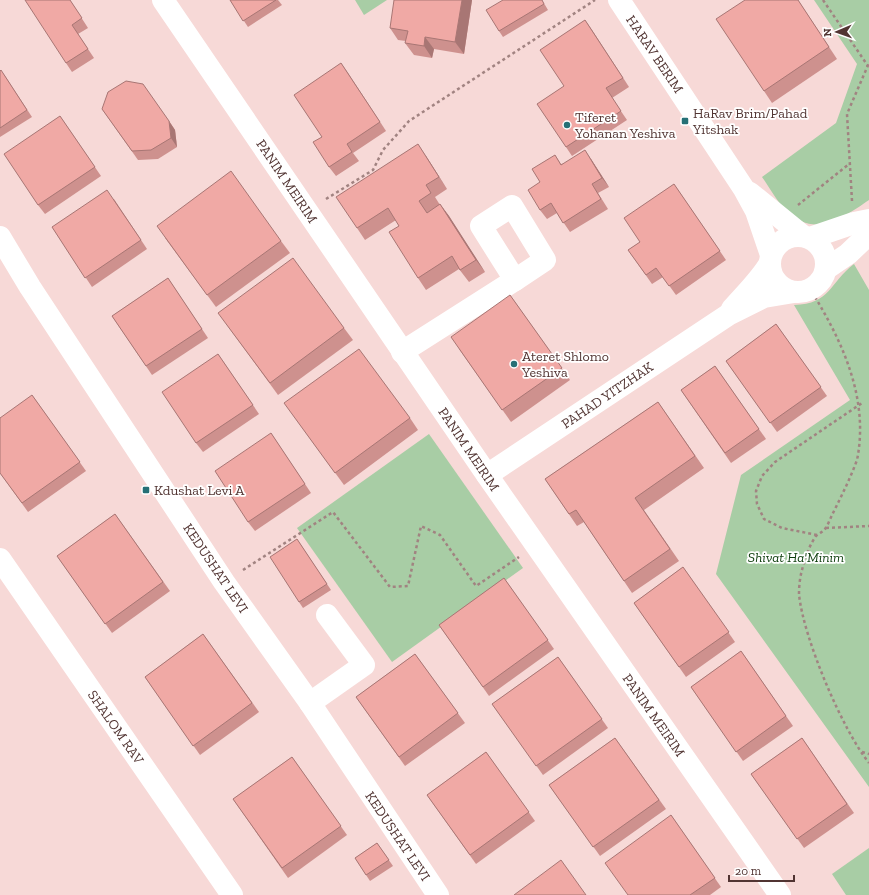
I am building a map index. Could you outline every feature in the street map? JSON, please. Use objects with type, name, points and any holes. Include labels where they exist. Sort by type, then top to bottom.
[{"type":"street","name":"PANIM MEIRIM","points":[[163,0],[402,352],[780,895]]},
{"type":"street","name":"HARAV BERIM","points":[[619,0],[744,189],[756,211],[771,259]]},
{"type":"street","name":"HARAV BERIM","points":[[744,189],[806,237]]},
{"type":"street","points":[[806,237],[816,242],[825,254],[826,269],[821,281],[802,290],[778,284],[772,274],[771,259],[778,244],[783,240],[796,236],[806,237],[864,226]]},
{"type":"street","points":[[826,269],[848,254],[864,226]]},
{"type":"street","name":"KEDUSHAT LEVI","points":[[0,237],[30,287],[224,582],[310,703],[438,895]]},
{"type":"street","name":"PAHAD YITZHAK","points":[[728,315],[755,281],[763,275],[771,259]]},
{"type":"street","points":[[402,352],[515,280]]},
{"type":"street","name":"PAHAD YITZHAK","points":[[487,475],[728,315],[764,297],[802,290]]},
{"type":"street","name":"SHALOM RAV","points":[[0,559],[232,895]]},
{"type":"street","points":[[310,703],[364,665],[327,615]]},
{"type":"path","points":[[307,211],[373,170],[384,150],[409,121],[595,0]]},
{"type":"path","points":[[823,0],[869,65],[847,114],[849,164],[864,226]]},
{"type":"path","points":[[781,219],[849,164]]},
{"type":"path","points":[[802,290],[840,338],[856,373],[862,403],[863,433],[857,460],[826,528],[817,535],[808,551],[802,571],[799,592],[804,619],[822,671],[845,723],[861,752],[869,762]]},
{"type":"path","points":[[817,535],[782,528],[764,519],[757,504],[756,491],[762,476],[775,462],[862,403]]},
{"type":"path","points":[[224,582],[333,512],[390,587],[408,586],[421,526],[440,535],[476,586],[536,546]]},
{"type":"path","points":[[826,528],[869,526]]},
{"type":"path","points":[[861,752],[869,754]]},
{"type":"green space","points":[[355,0],[387,0],[364,15]]},
{"type":"green space","points":[[814,0],[869,0],[869,200],[850,213],[829,222],[819,224],[808,223],[798,219],[787,211],[762,177],[836,123],[857,64]]},
{"type":"green space","name":"Shivat Ha'Minim","points":[[854,264],[869,290],[869,787],[716,574],[741,475],[850,400],[794,305],[806,304],[823,297]]},
{"type":"green space","points":[[429,434],[523,568],[392,662],[297,528]]},
{"type":"green space","points":[[869,848],[869,895],[846,895],[832,874]]},
{"type":"building","points":[[25,0],[70,0],[82,18],[72,25],[88,49],[66,63]]},
{"type":"building","points":[[230,0],[276,0],[243,21]]},
{"type":"building","points":[[394,0],[462,0],[455,42],[425,37],[424,46],[405,43],[408,31],[390,28]]},
{"type":"building","points":[[503,0],[542,0],[544,4],[499,31],[486,10]]},
{"type":"building","points":[[745,0],[798,0],[829,47],[764,91],[716,19]]},
{"type":"building","points":[[585,20],[623,78],[606,88],[621,111],[566,147],[537,104],[564,86],[540,50]]},
{"type":"building","points":[[341,63],[380,122],[347,144],[352,152],[329,167],[313,142],[322,137],[294,95]]},
{"type":"building","points":[[1,70],[27,110],[0,128],[0,71]]},
{"type":"building","points":[[126,81],[143,84],[169,121],[171,138],[151,150],[132,151],[102,109],[108,92]]},
{"type":"building","points":[[60,116],[95,167],[38,205],[4,154]]},
{"type":"building","points":[[418,144],[439,177],[426,185],[431,193],[419,201],[427,213],[440,204],[476,260],[460,270],[452,256],[418,278],[389,232],[399,226],[388,208],[357,228],[336,197]]},
{"type":"building","points":[[585,150],[602,178],[592,184],[601,199],[563,223],[551,203],[540,210],[528,190],[540,182],[532,169],[555,155],[561,165]]},
{"type":"building","points":[[231,171],[281,241],[207,295],[157,226]]},
{"type":"building","points":[[674,184],[720,251],[669,286],[656,268],[646,275],[628,250],[640,242],[624,218]]},
{"type":"building","points":[[107,190],[141,240],[85,278],[52,227]]},
{"type":"building","points":[[293,258],[344,328],[270,383],[218,313]]},
{"type":"building","points":[[168,278],[202,329],[146,366],[112,316]]},
{"type":"building","name":"Ateret Shlomo Yeshiva","points":[[510,295],[562,368],[502,410],[451,337]]},
{"type":"building","points":[[776,324],[821,387],[770,423],[726,361]]},
{"type":"building","points":[[359,349],[410,418],[335,473],[284,403]]},
{"type":"building","points":[[218,354],[253,405],[196,443],[162,392]]},
{"type":"building","points":[[715,366],[759,429],[725,453],[681,390]]},
{"type":"building","points":[[32,395],[80,462],[22,503],[0,473],[0,418]]},
{"type":"building","points":[[658,402],[695,456],[635,498],[670,549],[624,581],[576,510],[569,514],[545,479]]},
{"type":"building","points":[[271,433],[305,484],[248,522],[215,471]]},
{"type":"building","points":[[115,514],[163,582],[105,624],[57,556]]},
{"type":"building","points":[[297,539],[327,584],[299,602],[270,557]]},
{"type":"building","points":[[683,567],[729,632],[679,667],[634,603]]},
{"type":"building","points":[[504,578],[548,640],[483,687],[439,625]]},
{"type":"building","points":[[203,634],[252,703],[193,746],[145,677]]},
{"type":"building","points":[[741,651],[786,716],[736,752],[691,687]]},
{"type":"building","points":[[415,654],[458,713],[399,757],[356,697]]},
{"type":"building","points":[[558,657],[602,719],[536,766],[492,704]]},
{"type":"building","points":[[615,738],[659,800],[593,847],[549,785]]},
{"type":"building","points":[[802,738],[847,804],[797,839],[751,774]]},
{"type":"building","points":[[486,752],[529,812],[470,855],[427,795]]},
{"type":"building","points":[[292,757],[341,826],[282,868],[233,799]]},
{"type":"building","points":[[671,815],[715,878],[690,895],[628,895],[605,863]]},
{"type":"building","points":[[377,843],[389,860],[366,875],[355,858]]},
{"type":"building","points":[[561,860],[586,895],[514,895]]},
{"type":"place","name":"HaRav Brim/Pahad Yitshak","points":[[685,121]]},
{"type":"place","name":"Tiferet Yohanan Yeshiva","points":[[567,125]]},
{"type":"place","name":"Ateret Shlomo Yeshiva","points":[[514,364]]},
{"type":"place","name":"Kdushat Levi A","points":[[146,490]]}]
